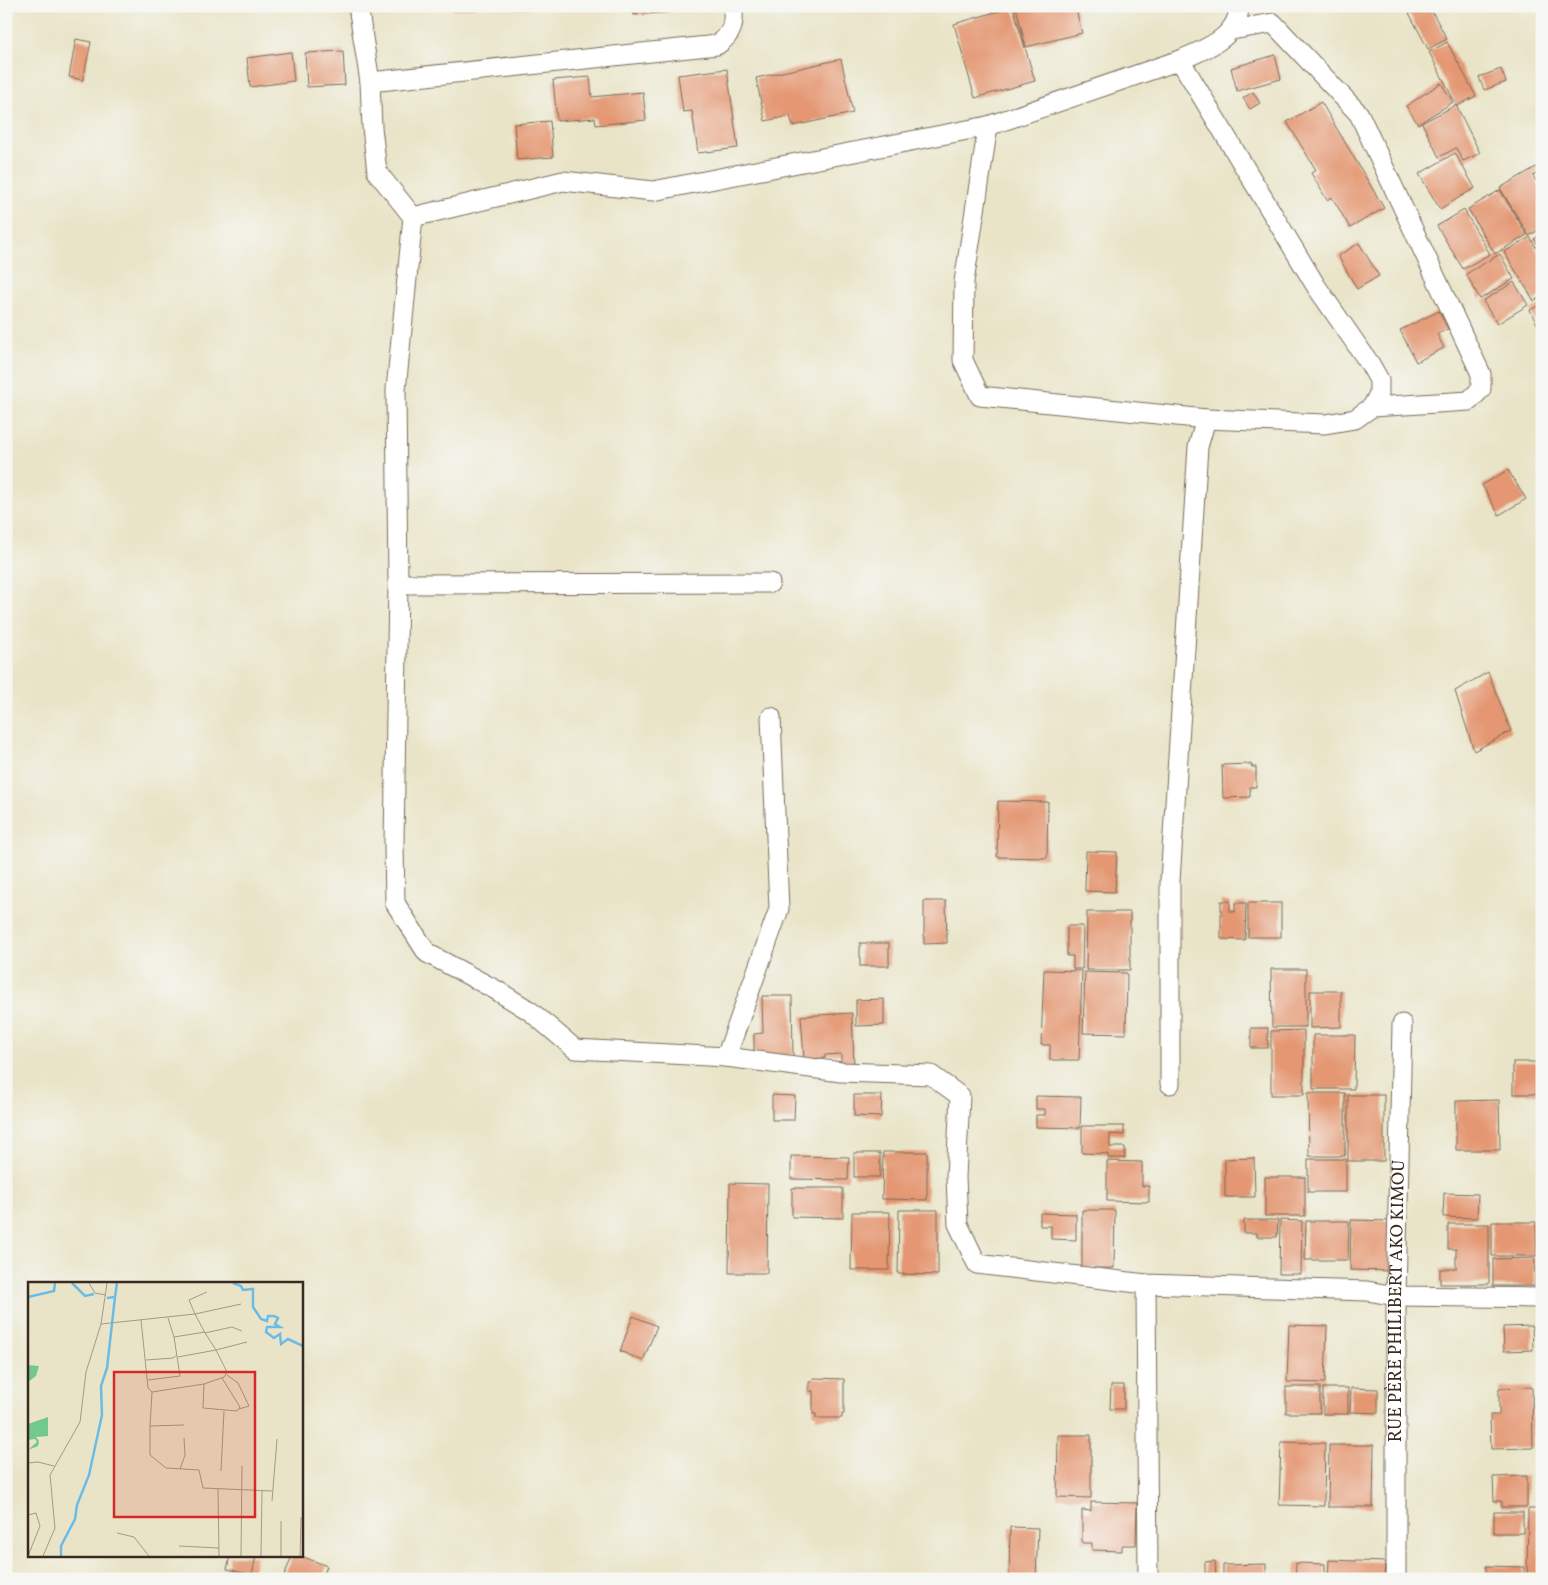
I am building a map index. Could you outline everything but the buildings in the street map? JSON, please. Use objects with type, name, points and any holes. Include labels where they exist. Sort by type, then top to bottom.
[{"type":"street","points":[[358,6],[370,82],[377,172],[413,217],[396,390],[398,584],[395,903],[427,953],[530,1011],[576,1050],[726,1057],[840,1072],[931,1075],[960,1096],[956,1177],[958,1224],[977,1264],[1146,1284],[1367,1291],[1396,1296],[1542,1298]]},
{"type":"street","points":[[370,82],[717,45],[729,37],[734,25],[733,6]]},
{"type":"street","points":[[1232,30],[1239,13],[1239,6]]},
{"type":"street","points":[[413,217],[563,181],[653,191],[988,126],[1180,60],[1210,47],[1232,30],[1273,23],[1359,114],[1481,374],[1481,389],[1469,401],[1372,407]]},
{"type":"street","points":[[988,126],[964,282],[963,360],[980,396],[1206,419],[1325,424],[1355,419],[1372,407],[1379,394],[1379,380],[1316,286],[1180,60]]},
{"type":"street","points":[[1170,1084],[1170,881],[1198,447],[1206,419]]},
{"type":"street","points":[[398,584],[770,583]]},
{"type":"street","points":[[726,1057],[779,909],[771,717]]},
{"type":"street","name":"RUE PÈRE PHILIBERT AKO KIMOU","points":[[1396,1579],[1396,1296],[1402,1024]]},
{"type":"street","points":[[1146,1284],[1148,1579]]}]
